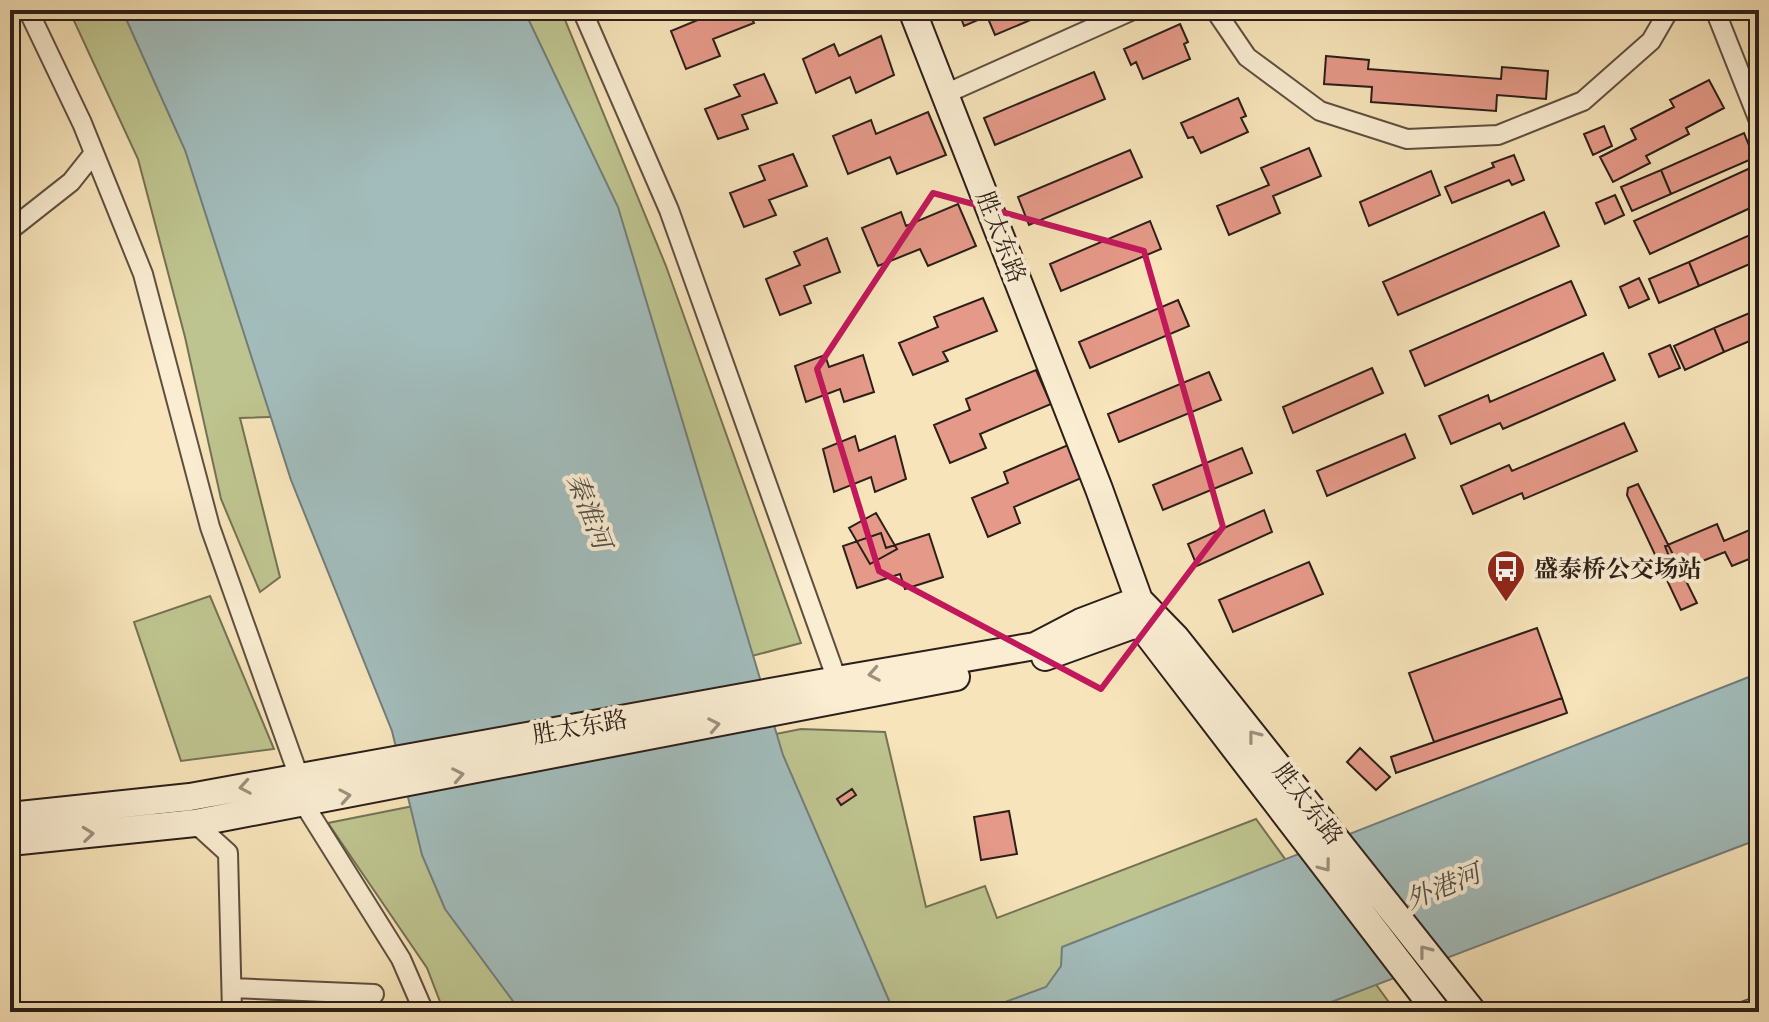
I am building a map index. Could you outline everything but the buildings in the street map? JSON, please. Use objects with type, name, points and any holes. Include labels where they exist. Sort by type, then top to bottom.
[{"type":"main road","name":"胜太东路","points":[[912,10],[1099,489],[1139,612],[1290,800],[1473,1012]]},
{"type":"main road","name":"胜太东路","points":[[10,816],[190,797],[377,763],[1034,661],[1139,612]]},
{"type":"main road","name":"胜太东路","points":[[10,842],[195,823],[304,804],[828,693]]},
{"type":"main road","name":"胜太东路","points":[[1290,800],[1437,1012]]},
{"type":"street","points":[[28,10],[94,153],[143,274],[210,527],[299,777]]},
{"type":"street","points":[[582,10],[669,210],[828,693]]},
{"type":"street","points":[[945,94],[1133,10]]},
{"type":"street","points":[[1215,10],[1247,57],[1320,111],[1407,139],[1498,135],[1583,101],[1651,41],[1669,10]]},
{"type":"street","points":[[1715,10],[1759,121]]},
{"type":"street","points":[[10,230],[71,182],[94,153]]},
{"type":"street","points":[[304,804],[401,959],[424,1012]]},
{"type":"street","points":[[195,823],[228,853],[232,1012]]},
{"type":"street","points":[[232,988],[374,994]]},
{"type":"street","points":[[1742,1012],[1759,1006]]},
{"type":"highlighted area","points":[[933,193],[1144,251],[1223,527],[1101,689],[879,571],[817,369]]},
{"type":"green space","points":[[69,10],[561,10],[666,266],[801,643],[737,660],[648,405],[240,418],[280,577],[260,592],[221,499],[185,337],[138,159]]},
{"type":"green space","points":[[210,596],[274,749],[181,761],[134,622]]},
{"type":"green space","points":[[801,729],[885,732],[926,907],[985,886],[997,918],[1256,819],[1396,1012],[444,1012],[427,968],[328,823]]},
{"type":"water","name":"秦淮河","points":[[122,10],[524,10],[618,207],[783,755],[894,1012],[521,1012],[445,909],[422,855],[392,731],[291,480],[185,150]]},
{"type":"water","name":"外港河","points":[[1759,673],[1759,839],[1305,1012],[978,1012],[1046,987],[1061,966],[1062,947]]},
{"type":"place","name":"盛泰桥公交场站","points":[[1506,603]]}]
